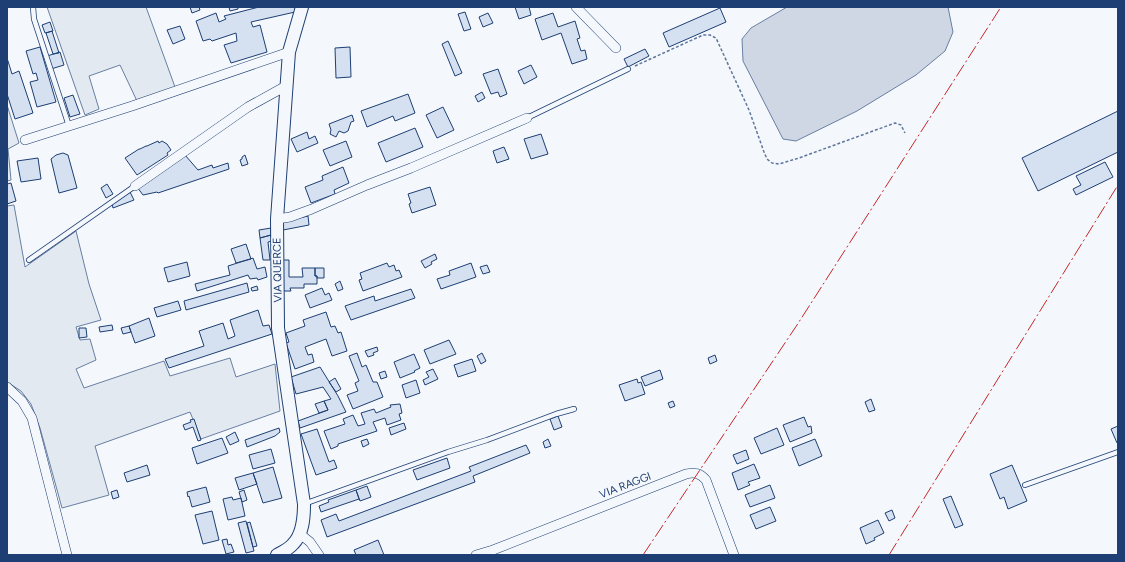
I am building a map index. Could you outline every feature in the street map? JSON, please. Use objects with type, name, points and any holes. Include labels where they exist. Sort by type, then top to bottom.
[{"type":"street","name":"VIA QUERCE","points":[[300,534],[304,517],[304,504],[278,328],[277,219],[289,52],[302,7]]},
{"type":"street","points":[[576,7],[616,48]]},
{"type":"street","points":[[25,140],[132,106],[289,52]]},
{"type":"street","points":[[135,186],[248,107],[286,86]]},
{"type":"street","points":[[277,219],[290,217],[312,209],[526,118]]},
{"type":"street","points":[[7,387],[22,401],[32,418],[67,555]]},
{"type":"street","name":"VIA RAGGI","points":[[476,555],[493,550],[694,472],[702,475],[706,480],[734,555]]},
{"type":"street","points":[[277,555],[293,545],[300,534],[310,542],[319,555]]},
{"type":"lane","points":[[33,7],[34,19],[69,126]]},
{"type":"lane","points":[[526,118],[628,69]]},
{"type":"lane","points":[[29,260],[135,186]]},
{"type":"lane","points":[[304,504],[448,452],[487,440],[556,414],[574,409]]},
{"type":"lane","points":[[1025,485],[1118,452]]},
{"type":"path","points":[[628,69],[703,35],[710,35],[716,38],[749,110],[767,159],[772,164],[779,164],[800,158],[894,123],[901,125],[904,133]]},
{"type":"shaded area","points":[[47,7],[146,7],[175,87],[137,101],[120,65],[89,76],[99,109],[85,115]]},
{"type":"shaded area","points":[[787,7],[948,7],[953,32],[945,51],[916,75],[857,111],[796,141],[783,139],[743,61],[742,39],[751,28]]},
{"type":"shaded area","points":[[7,105],[19,143],[8,149],[11,180],[7,181]]},
{"type":"shaded area","points":[[14,205],[25,267],[76,231],[89,284],[101,320],[76,327],[80,340],[90,339],[96,360],[76,369],[84,388],[164,361],[170,376],[230,358],[236,377],[275,364],[280,411],[201,439],[190,412],[95,446],[109,495],[62,508],[40,428],[31,404],[21,391],[7,382],[7,206]]},
{"type":"building","points":[[190,7],[199,7],[200,10],[192,13]]},
{"type":"building","points":[[229,7],[238,7],[238,9],[230,11]]},
{"type":"building","points":[[259,7],[295,7],[295,12],[251,22],[253,27],[260,25],[267,52],[231,63],[224,45],[237,41],[236,33],[212,41],[210,39],[203,41],[196,21],[216,13],[219,22],[226,19],[224,16]]},
{"type":"building","points":[[515,7],[529,7],[531,15],[519,19]]},
{"type":"building","points":[[720,8],[726,22],[669,47],[663,33]]},
{"type":"building","points":[[465,12],[471,29],[464,31],[458,14]]},
{"type":"building","points":[[488,13],[493,23],[483,27],[479,17]]},
{"type":"building","points":[[553,13],[558,27],[575,21],[580,38],[577,39],[581,51],[585,50],[587,59],[572,64],[561,33],[542,40],[535,19]]},
{"type":"building","points":[[50,22],[53,31],[45,33],[42,25]]},
{"type":"building","points":[[180,26],[185,39],[173,44],[167,30]]},
{"type":"building","points":[[52,31],[59,53],[53,54],[46,33]]},
{"type":"building","points":[[448,41],[462,73],[455,76],[442,44]]},
{"type":"building","points":[[40,47],[56,102],[37,107],[30,82],[38,80],[36,73],[33,74],[26,51]]},
{"type":"building","points":[[350,47],[351,77],[336,78],[335,48]]},
{"type":"building","points":[[645,49],[649,56],[628,67],[624,59]]},
{"type":"building","points":[[60,52],[64,65],[51,69],[47,56]]},
{"type":"building","points":[[7,58],[12,74],[19,71],[33,113],[15,119],[7,94]]},
{"type":"building","points":[[531,65],[537,77],[524,84],[518,71]]},
{"type":"building","points":[[498,69],[507,94],[500,97],[498,92],[491,94],[483,74]]},
{"type":"building","points":[[482,92],[485,98],[478,102],[475,96]]},
{"type":"building","points":[[408,94],[415,113],[395,121],[393,116],[367,127],[361,111]]},
{"type":"building","points":[[73,95],[80,114],[70,117],[64,98]]},
{"type":"building","points":[[443,107],[454,130],[437,138],[426,115]]},
{"type":"building","points":[[1118,111],[1118,152],[1038,191],[1022,158]]},
{"type":"building","points":[[352,115],[354,121],[351,122],[348,131],[344,133],[339,131],[336,137],[330,134],[331,130],[329,124]]},
{"type":"building","points":[[415,128],[423,147],[386,162],[378,143]]},
{"type":"building","points":[[307,132],[309,139],[315,136],[318,143],[297,152],[291,139]]},
{"type":"building","points":[[541,134],[548,154],[531,159],[524,139]]},
{"type":"building","points":[[158,141],[159,143],[162,141],[167,144],[171,150],[167,153],[168,155],[137,175],[125,158],[139,149]]},
{"type":"building","points":[[346,141],[352,157],[330,166],[323,150]]},
{"type":"building","points":[[504,147],[509,159],[497,163],[493,151]]},
{"type":"building","points":[[63,153],[68,155],[77,188],[59,193],[51,159],[56,155]]},
{"type":"building","points":[[185,155],[198,170],[212,165],[213,168],[228,163],[229,169],[158,193],[143,195],[137,187]]},
{"type":"building","points":[[245,155],[248,164],[242,166],[240,160]]},
{"type":"building","points":[[38,158],[41,179],[21,182],[17,161]]},
{"type":"building","points":[[1105,162],[1113,177],[1076,195],[1073,189],[1081,185],[1076,176]]},
{"type":"building","points":[[343,167],[349,183],[334,190],[335,194],[311,203],[305,187],[323,180],[322,176]]},
{"type":"building","points":[[11,183],[16,201],[7,204],[7,184]]},
{"type":"building","points":[[107,184],[113,194],[106,198],[101,188]]},
{"type":"building","points":[[430,187],[436,205],[412,213],[408,194]]},
{"type":"building","points":[[130,192],[134,200],[113,208],[112,204]]},
{"type":"building","points":[[308,216],[309,225],[283,230],[282,222]]},
{"type":"building","points":[[271,228],[271,235],[260,238],[259,230]]},
{"type":"building","points":[[271,235],[272,241],[268,242],[270,260],[263,260],[260,238]]},
{"type":"building","points":[[246,244],[251,259],[236,263],[231,249]]},
{"type":"building","points":[[435,254],[437,259],[425,268],[421,261]]},
{"type":"building","points":[[253,258],[257,269],[265,267],[267,277],[258,280],[257,278],[250,279],[248,275],[197,291],[195,284],[230,275],[228,266]]},
{"type":"building","points":[[280,260],[289,260],[289,277],[303,277],[302,268],[315,268],[317,284],[304,284],[304,288],[290,288],[291,291],[280,291]]},
{"type":"building","points":[[187,262],[190,276],[168,282],[164,268]]},
{"type":"building","points":[[387,263],[389,267],[394,265],[396,271],[399,270],[402,277],[363,291],[359,280],[362,279],[360,273]]},
{"type":"building","points":[[471,263],[476,277],[441,289],[437,279],[450,275],[449,271]]},
{"type":"building","points":[[487,265],[490,272],[483,274],[480,267]]},
{"type":"building","points":[[315,268],[324,268],[324,278],[317,278],[317,276],[315,276]]},
{"type":"building","points":[[340,281],[343,289],[338,291],[335,284]]},
{"type":"building","points":[[247,283],[249,292],[186,310],[184,301]]},
{"type":"building","points":[[257,286],[258,290],[252,291],[251,288]]},
{"type":"building","points":[[322,288],[325,295],[329,293],[332,300],[310,308],[305,295]]},
{"type":"building","points":[[411,289],[415,298],[351,320],[345,306],[374,296],[375,301]]},
{"type":"building","points":[[178,301],[181,310],[157,317],[154,308]]},
{"type":"building","points":[[258,310],[263,326],[269,325],[272,334],[169,368],[165,359],[204,346],[199,331],[223,323],[228,339],[235,336],[230,320]]},
{"type":"building","points":[[326,312],[331,327],[335,326],[338,333],[341,332],[347,351],[332,356],[326,339],[305,347],[308,355],[312,354],[314,362],[295,369],[286,343],[289,342],[286,333],[305,326],[303,320]]},
{"type":"building","points":[[149,318],[155,336],[135,343],[129,326]]},
{"type":"building","points":[[112,325],[113,330],[100,332],[99,327]]},
{"type":"building","points":[[129,326],[131,332],[123,334],[121,328]]},
{"type":"building","points":[[79,328],[86,328],[87,337],[79,338]]},
{"type":"building","points":[[449,340],[456,354],[430,364],[424,350]]},
{"type":"building","points":[[377,347],[378,351],[373,353],[374,355],[368,357],[365,351]]},
{"type":"building","points":[[357,353],[362,367],[366,365],[373,382],[377,382],[383,397],[353,409],[347,395],[358,391],[355,383],[359,381],[349,356]]},
{"type":"building","points":[[482,353],[486,361],[481,364],[477,356]]},
{"type":"building","points":[[414,354],[420,368],[414,371],[415,372],[400,378],[394,362]]},
{"type":"building","points":[[715,355],[717,361],[710,364],[708,358]]},
{"type":"building","points":[[472,359],[476,371],[458,377],[454,365]]},
{"type":"building","points":[[320,367],[346,412],[300,428],[298,421],[328,410],[324,401],[331,399],[323,387],[296,394],[291,377]]},
{"type":"building","points":[[433,369],[438,379],[425,385],[423,380],[429,377],[426,372]]},
{"type":"building","points":[[660,370],[663,379],[645,386],[641,377]]},
{"type":"building","points":[[385,371],[387,377],[381,379],[379,373]]},
{"type":"building","points":[[335,378],[341,389],[336,392],[329,382]]},
{"type":"building","points":[[637,379],[638,383],[641,382],[645,394],[625,401],[619,385]]},
{"type":"building","points":[[416,380],[420,393],[406,398],[402,385]]},
{"type":"building","points":[[871,399],[875,410],[869,412],[865,402]]},
{"type":"building","points":[[324,401],[328,410],[319,413],[315,404]]},
{"type":"building","points":[[673,401],[675,406],[670,408],[668,403]]},
{"type":"building","points":[[400,404],[402,413],[399,414],[401,420],[387,425],[385,418],[373,422],[377,431],[338,444],[338,446],[331,449],[324,431],[345,424],[343,419],[353,415],[358,426],[365,424],[361,413],[374,409],[376,413],[391,407],[390,405]]},
{"type":"building","points":[[558,416],[562,427],[554,430],[550,419]]},
{"type":"building","points":[[804,417],[808,427],[811,426],[812,433],[790,442],[783,425]]},
{"type":"building","points":[[194,419],[201,440],[198,441],[193,427],[185,430],[183,425]]},
{"type":"building","points":[[404,423],[406,429],[391,435],[389,428]]},
{"type":"building","points":[[1118,426],[1118,443],[1117,443],[1111,429]]},
{"type":"building","points":[[279,428],[280,432],[275,436],[247,447],[245,440]]},
{"type":"building","points":[[777,428],[784,445],[761,454],[754,438]]},
{"type":"building","points":[[317,429],[329,462],[334,460],[337,468],[316,475],[301,434]]},
{"type":"building","points":[[235,432],[239,441],[230,445],[226,437]]},
{"type":"building","points":[[222,438],[228,453],[197,464],[192,448]]},
{"type":"building","points":[[367,439],[369,444],[363,447],[361,441]]},
{"type":"building","points":[[548,439],[551,446],[545,448],[543,442]]},
{"type":"building","points":[[815,439],[822,456],[799,466],[792,448]]},
{"type":"building","points":[[526,445],[530,453],[473,476],[475,482],[327,537],[321,520],[336,514],[339,521],[471,471],[469,467]]},
{"type":"building","points":[[271,449],[275,463],[253,469],[249,455]]},
{"type":"building","points":[[746,450],[749,459],[737,464],[733,455]]},
{"type":"building","points":[[447,458],[450,468],[417,480],[413,470]]},
{"type":"building","points":[[754,464],[760,478],[748,482],[750,485],[738,490],[732,473]]},
{"type":"building","points":[[147,465],[150,475],[127,482],[124,473]]},
{"type":"building","points":[[1012,465],[1027,501],[1008,509],[1004,497],[1000,499],[990,474]]},
{"type":"building","points":[[273,467],[282,498],[263,503],[253,473]]},
{"type":"building","points":[[253,473],[257,484],[239,490],[235,478]]},
{"type":"building","points":[[770,485],[775,498],[750,507],[745,495]]},
{"type":"building","points":[[367,486],[371,497],[360,501],[356,490]]},
{"type":"building","points":[[206,487],[210,502],[192,507],[187,492]]},
{"type":"building","points":[[117,490],[119,497],[113,499],[111,492]]},
{"type":"building","points":[[244,490],[247,500],[242,502],[239,492]]},
{"type":"building","points":[[356,490],[359,499],[321,512],[319,506],[329,502],[328,500]]},
{"type":"building","points":[[951,496],[963,525],[955,528],[943,499]]},
{"type":"building","points":[[232,497],[233,500],[241,498],[245,516],[228,520],[223,499]]},
{"type":"building","points":[[770,507],[776,521],[756,529],[750,515]]},
{"type":"building","points":[[892,510],[895,518],[889,521],[885,513]]},
{"type":"building","points":[[212,511],[219,540],[203,544],[195,515]]},
{"type":"building","points":[[878,520],[884,533],[874,538],[875,540],[866,544],[860,528]]},
{"type":"building","points":[[246,521],[254,551],[246,553],[238,523]]},
{"type":"building","points":[[250,522],[257,546],[253,547],[247,523]]},
{"type":"building","points":[[227,539],[228,545],[231,544],[234,552],[226,554],[222,540]]},
{"type":"building","points":[[378,540],[384,555],[356,555],[354,550]]},
{"type":"power","points":[[643,555],[797,325],[1001,7]]},
{"type":"power","points":[[889,555],[1118,185]]}]
